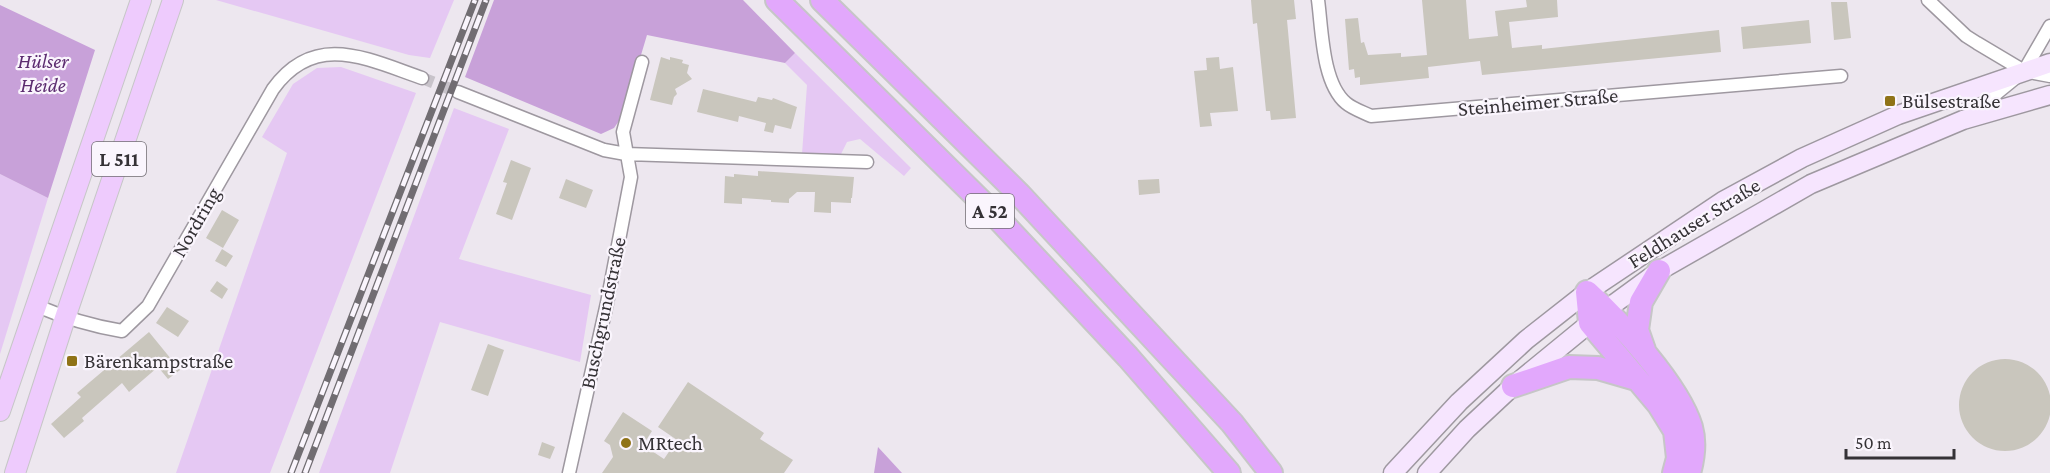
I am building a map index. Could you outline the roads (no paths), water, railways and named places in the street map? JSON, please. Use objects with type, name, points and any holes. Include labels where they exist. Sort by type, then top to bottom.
[{"type":"highway","name":"A 52","points":[[777,0],[994,214],[1128,357],[1229,473]]},
{"type":"highway","name":"A 52","points":[[822,0],[1020,195],[1232,423],[1271,473]]},
{"type":"highway","points":[[1645,354],[1637,330],[1641,302],[1659,271]]},
{"type":"highway","points":[[1587,292],[1636,379],[1659,405],[1675,431],[1678,458],[1674,473]]},
{"type":"highway","points":[[1599,316],[1645,354],[1680,400],[1692,429],[1693,459],[1689,473]]},
{"type":"highway","points":[[1513,386],[1569,367],[1598,368],[1636,379]]},
{"type":"highway","points":[[1232,423],[1273,457],[1287,473]]},
{"type":"main road","name":"L 511","points":[[0,411],[141,0]]},
{"type":"main road","name":"L 511","points":[[15,473],[173,0]]},
{"type":"street","name":"Steinheimer Straße","points":[[1318,0],[1328,68],[1334,90],[1347,104],[1371,116],[1841,76]]},
{"type":"street","points":[[1928,0],[1966,36],[2024,71],[2050,76]]},
{"type":"street","points":[[1963,120],[2024,71],[2050,26]]},
{"type":"street","name":"Nordring","points":[[37,306],[65,318],[122,331],[148,306],[273,89],[284,74],[299,64],[320,56],[344,54],[364,58],[422,78]]},
{"type":"street","name":"Buschgrundstraße","points":[[569,473],[607,303],[631,177],[624,132],[642,62]]},
{"type":"street","name":"Feldhauser Straße","points":[[1393,473],[1459,402],[1526,340],[1587,292],[1723,201],[1802,158],[1898,115],[2050,63]]},
{"type":"street","points":[[458,92],[604,150],[626,153],[867,162]]},
{"type":"street","name":"Feldhauser Straße","points":[[1428,473],[1467,429],[1513,386],[1659,271],[1811,184],[1963,120],[2050,95]]},
{"type":"tunnel","points":[[422,78],[458,92]]},
{"type":"railway","points":[[291,473],[475,0]]},
{"type":"railway","points":[[305,473],[486,0]]},
{"type":"place","name":"Bülsestraße","points":[[1890,101]]},
{"type":"place","name":"Bärenkampstraße","points":[[72,361]]},
{"type":"place","name":"MRtech","points":[[626,443]]},
{"type":"park label","name":"Hülser Heide","points":[[43,73]]}]
